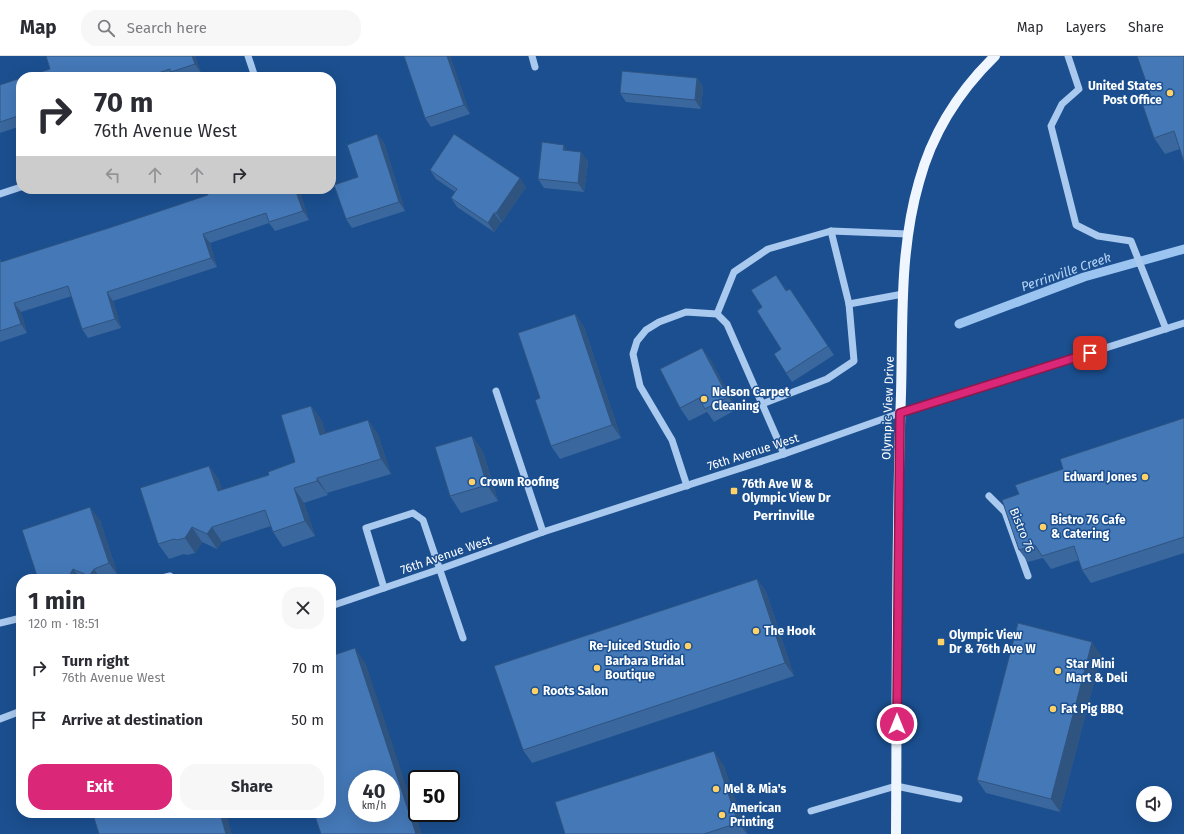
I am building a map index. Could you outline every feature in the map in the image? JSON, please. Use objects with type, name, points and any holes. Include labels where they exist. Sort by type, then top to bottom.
[{"type":"main road","name":"Olympic View Drive","points":[[896,834],[900,413],[903,294],[908,234],[919,181],[928,153],[942,124],[952,107],[970,83],[995,56]]},
{"type":"street","points":[[248,56],[253,72]]},
{"type":"street","points":[[532,56],[535,67]]},
{"type":"street","points":[[1068,56],[1079,88],[1062,104],[1051,126],[1076,225],[1098,236],[1131,240],[1166,329]]},
{"type":"street","points":[[0,194],[16,188]]},
{"type":"street","points":[[762,404],[827,379],[854,361],[849,304],[831,231]]},
{"type":"street","points":[[717,314],[734,272],[768,249],[831,231],[908,234]]},
{"type":"street","points":[[849,304],[903,294]]},
{"type":"street","points":[[687,486],[672,440],[640,386],[633,354],[636,341],[646,330],[659,322],[686,312],[717,314],[727,324],[784,454]]},
{"type":"street","name":"76th Avenue West","points":[[336,604],[543,532],[784,454],[900,413],[1184,323]]},
{"type":"street","points":[[496,391],[543,532]]},
{"type":"street","name":"Bistro 76","points":[[989,496],[1005,512],[1028,576]]},
{"type":"street","points":[[384,588],[366,528],[414,512],[423,520],[463,638]]},
{"type":"street","points":[[0,623],[16,619]]},
{"type":"street","points":[[0,719],[16,714]]},
{"type":"street","points":[[811,810],[896,786],[959,799]]},
{"type":"building","points":[[46,56],[192,56],[195,64],[171,72],[170,69],[161,72],[41,72],[50,69]]},
{"type":"building","points":[[404,56],[447,56],[464,105],[425,118]]},
{"type":"building","name":"United States Post Office","points":[[1137,56],[1184,56],[1184,162],[1174,131],[1154,138],[1142,103],[1152,99]]},
{"type":"building","points":[[622,71],[697,78],[695,100],[620,93]]},
{"type":"building","points":[[16,80],[16,117],[0,122],[0,85]]},
{"type":"building","points":[[377,134],[399,202],[346,219],[336,191],[336,184],[358,177],[347,145]]},
{"type":"building","points":[[454,134],[520,178],[488,223],[451,198],[457,189],[430,170]]},
{"type":"building","points":[[542,142],[564,145],[563,150],[581,152],[578,183],[538,179]]},
{"type":"building","points":[[297,194],[303,211],[269,222],[266,213],[203,234],[211,258],[107,292],[115,319],[82,329],[68,286],[14,303],[21,324],[0,331],[0,260],[1,262],[208,195]]},
{"type":"building","points":[[776,275],[786,291],[790,289],[828,346],[786,373],[774,354],[781,349],[757,311],[762,307],[751,290]]},
{"type":"building","points":[[575,314],[612,425],[551,446],[535,400],[540,398],[518,333]]},
{"type":"building","name":"Nelson Carpet Cleaning","points":[[702,348],[728,397],[705,409],[699,398],[680,408],[660,369]]},
{"type":"building","points":[[311,406],[320,435],[368,420],[381,459],[317,478],[317,481],[294,488],[305,521],[273,532],[265,510],[212,527],[207,534],[192,527],[185,538],[177,540],[174,539],[158,544],[140,488],[209,466],[218,491],[269,475],[268,472],[295,462],[281,415]]},
{"type":"building","points":[[1184,418],[1184,537],[1082,570],[1074,546],[1042,556],[1035,545],[1019,550],[1002,500],[1019,494],[1015,485],[1063,469],[1060,459]]},
{"type":"building","points":[[472,436],[487,485],[450,496],[435,447]]},
{"type":"building","points":[[90,507],[109,563],[94,569],[90,574],[84,574],[73,569],[70,574],[36,574],[22,530]]},
{"type":"building","points":[[757,579],[785,663],[523,750],[494,666]]},
{"type":"building","points":[[1018,623],[1092,642],[1051,799],[977,780]]},
{"type":"building","points":[[355,648],[395,770],[348,770],[348,822],[400,822],[400,785],[408,810],[408,822],[412,822],[416,834],[321,834],[316,818],[336,818],[336,654]]},
{"type":"building","points":[[714,751],[738,823],[704,834],[565,834],[555,802]]},
{"type":"building","points":[[94,818],[221,818],[226,834],[99,834]]},
{"type":"waterway","name":"Perrinville Creek","points":[[959,324],[1084,277],[1184,249]]},
{"type":"place","name":"United States Post Office","points":[[1170,93]]},
{"type":"place","name":"Nelson Carpet Cleaning","points":[[704,399]]},
{"type":"place","name":"Edward Jones","points":[[1145,477]]},
{"type":"place","name":"Crown Roofing","points":[[472,482]]},
{"type":"place","name":"76th Ave W & Olympic View Dr","points":[[734,491]]},
{"type":"place","name":"Bistro 76 Cafe & Catering","points":[[1043,527]]},
{"type":"place","name":"The Hook","points":[[756,631]]},
{"type":"place","name":"Olympic View Dr & 76th Ave W","points":[[941,642]]},
{"type":"place","name":"Re-Juiced Studio","points":[[688,646]]},
{"type":"place","name":"Barbara Bridal Boutique","points":[[597,668]]},
{"type":"place","name":"Star Mini Mart & Deli","points":[[1058,671]]},
{"type":"place","name":"Roots Salon","points":[[535,691]]},
{"type":"place","name":"Fat Pig BBQ","points":[[1053,709]]},
{"type":"place","name":"Mel & Mia's","points":[[716,789]]},
{"type":"place","name":"American Printing","points":[[722,815]]},
{"type":"district","name":"Perrinville","points":[[784,515]]},
{"type":"route","points":[[897,724],[900,413],[1090,353]]}]
